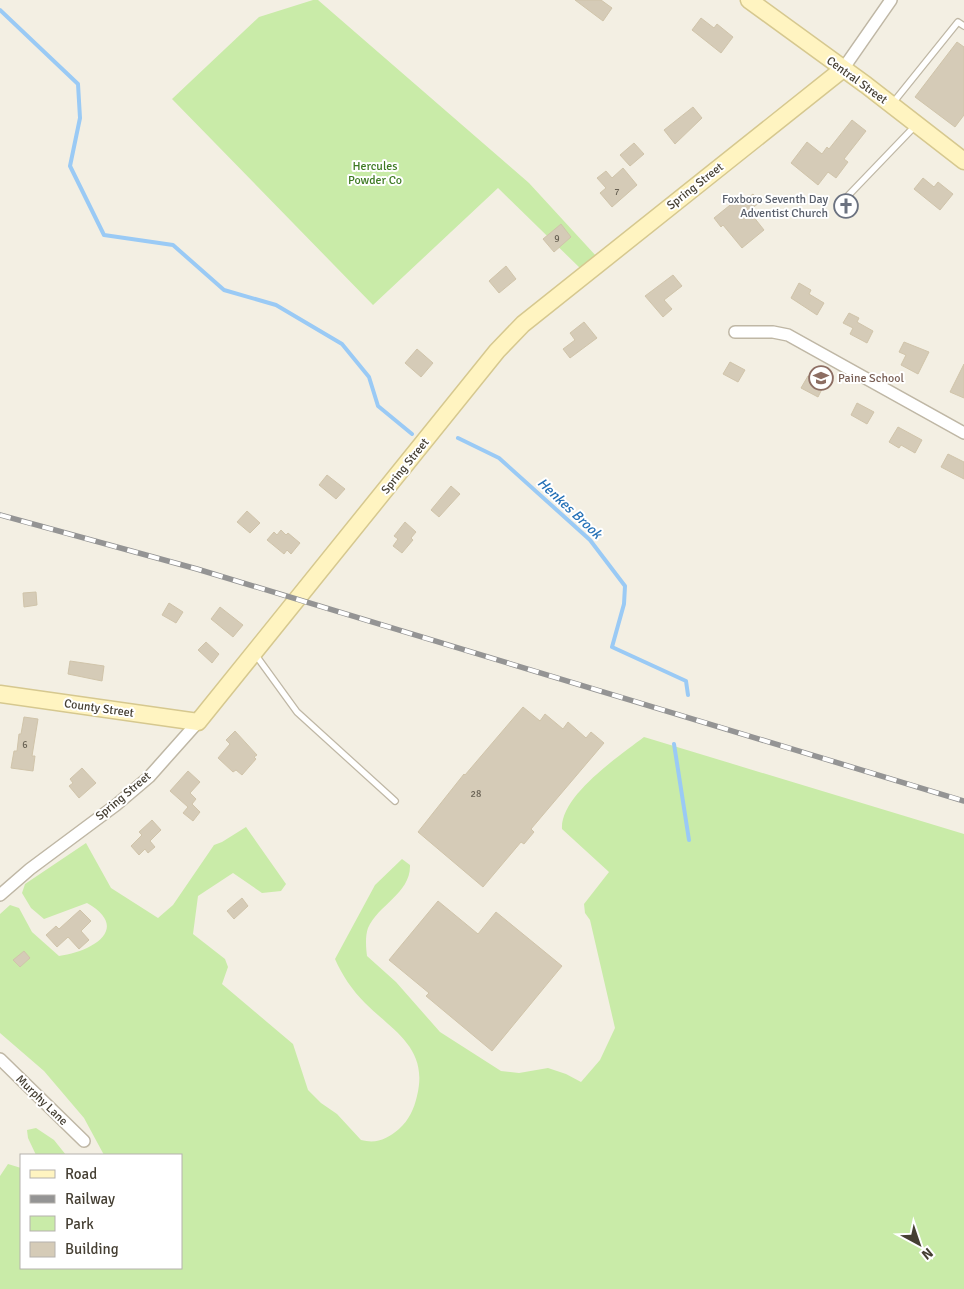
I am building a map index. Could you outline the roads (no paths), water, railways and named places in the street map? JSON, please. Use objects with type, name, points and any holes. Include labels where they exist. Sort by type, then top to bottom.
[{"type":"street","name":"Central Street","points":[[749,0],[964,161]]},
{"type":"street","points":[[843,70],[891,0]]},
{"type":"street","name":"Spring Street","points":[[0,895],[30,869],[149,777],[198,722],[498,351],[523,324],[843,70]]},
{"type":"street","points":[[734,332],[773,332],[788,335],[964,433]]},
{"type":"street","name":"County Street","points":[[0,694],[198,722]]},
{"type":"street","name":"Murphy Lane","points":[[0,1059],[84,1141]]},
{"type":"lane","points":[[891,105],[958,22],[964,26]]},
{"type":"lane","points":[[842,202],[917,124]]},
{"type":"lane","points":[[254,652],[297,712],[395,801]]},
{"type":"waterway","name":"Henkes Brook","points":[[0,10],[78,84],[80,118],[70,166],[104,235],[173,245],[224,290],[276,305],[342,344],[369,377],[378,406],[412,434]]},
{"type":"waterway","name":"Henkes Brook","points":[[458,438],[499,458],[590,540],[625,586],[624,604],[612,647],[686,681],[688,695]]},
{"type":"waterway","name":"Henkes Brook","points":[[674,744],[689,840]]},
{"type":"railway","points":[[0,515],[197,569],[964,801]]},
{"type":"place","name":"Foxboro Seventh Day Adventist Church","points":[[846,206]]},
{"type":"place","name":"Paine School","points":[[821,378]]},
{"type":"park label","name":"Hercules Powder Co","points":[[375,173]]}]
